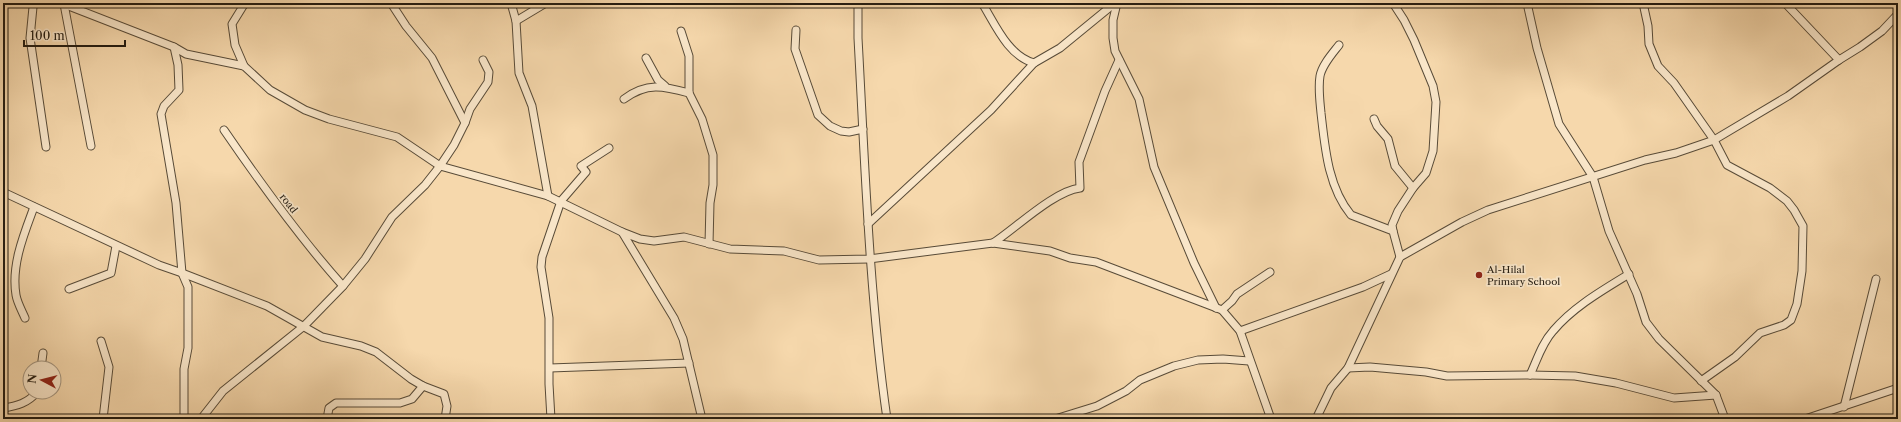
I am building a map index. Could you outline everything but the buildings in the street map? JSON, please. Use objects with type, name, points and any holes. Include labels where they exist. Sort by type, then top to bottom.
[{"type":"street","points":[[35,3],[33,7],[30,38],[46,147]]},
{"type":"street","points":[[245,3],[232,24],[235,44],[244,66],[270,90],[305,110],[329,119],[396,137],[440,166],[548,196],[622,232],[640,239],[654,241],[684,238],[730,249],[784,251],[819,260],[870,259],[993,243],[1043,250],[1070,258],[1096,262],[1219,309]]},
{"type":"street","points":[[392,3],[406,26],[432,58],[465,123]]},
{"type":"street","points":[[511,3],[516,20],[519,73],[532,106],[548,196]]},
{"type":"street","points":[[516,20],[546,3]]},
{"type":"street","points":[[858,3],[870,259],[881,380],[887,419]]},
{"type":"street","points":[[982,3],[1013,50],[1026,61],[1034,63]]},
{"type":"street","points":[[868,224],[992,110],[1034,63],[1060,48],[1116,3]]},
{"type":"street","points":[[1116,3],[1113,38],[1115,50],[1140,99],[1154,168],[1194,263],[1219,309],[1240,331],[1249,361],[1261,389],[1271,419]]},
{"type":"street","points":[[1393,3],[1414,40],[1433,86],[1436,102],[1433,151],[1426,173],[1413,188],[1395,217],[1392,225],[1400,257]]},
{"type":"street","points":[[1527,3],[1538,55],[1559,124],[1593,177],[1609,231],[1629,274],[1646,322],[1652,330],[1716,395],[1726,419]]},
{"type":"street","points":[[1643,3],[1648,26],[1649,44],[1658,66],[1674,83],[1714,140],[1727,165],[1770,188],[1788,201],[1803,226],[1804,254],[1797,304],[1791,320],[1760,333],[1736,357],[1702,381]]},
{"type":"street","points":[[1785,3],[1839,60]]},
{"type":"street","points":[[63,4],[174,47],[186,54],[244,66]]},
{"type":"street","points":[[63,4],[91,146]]},
{"type":"street","points":[[1316,419],[1331,388],[1348,368],[1400,257],[1462,222],[1488,210],[1645,160],[1676,153],[1714,140],[1788,96],[1860,47],[1882,31],[1898,14]]},
{"type":"street","points":[[796,30],[795,49],[818,115],[830,126],[845,132],[863,129]]},
{"type":"street","points":[[681,31],[689,56],[689,93],[702,119],[713,155],[709,244]]},
{"type":"street","points":[[1339,45],[1328,60],[1320,75],[1321,106],[1326,158],[1333,180],[1351,215],[1393,231]]},
{"type":"street","points":[[174,47],[178,65],[179,90],[164,106],[161,114],[176,203],[182,273],[188,287],[188,348],[184,369],[184,419]]},
{"type":"street","points":[[646,58],[658,80],[665,86]]},
{"type":"street","points":[[201,419],[230,385],[304,326],[343,286],[364,259],[392,217],[425,185],[440,166],[454,145],[470,109],[488,82],[489,72],[483,60]]},
{"type":"street","points":[[993,243],[1059,195],[1072,189],[1080,188],[1079,162],[1105,91],[1119,60]]},
{"type":"street","points":[[624,99],[635,91],[649,87],[665,86],[689,93]]},
{"type":"street","points":[[1374,119],[1377,126],[1388,139],[1395,166],[1413,188]]},
{"type":"street","name":"road","points":[[224,130],[270,195],[315,254],[343,286]]},
{"type":"street","points":[[551,419],[549,318],[541,267],[546,242],[561,201],[586,172],[581,166],[609,148]]},
{"type":"street","points":[[3,192],[159,265],[267,306],[322,337],[361,346],[376,352],[423,386],[444,394],[447,406],[445,419]]},
{"type":"street","points":[[25,318],[16,296],[15,276],[23,236],[34,207]]},
{"type":"street","points":[[622,232],[674,318],[683,339],[702,419]]},
{"type":"street","points":[[69,289],[111,273],[116,246]]},
{"type":"street","points":[[1219,309],[1232,301],[1236,294],[1270,272]]},
{"type":"street","points":[[1240,331],[1364,287],[1391,274]]},
{"type":"street","points":[[1530,375],[1552,332],[1566,318],[1629,274]]},
{"type":"street","points":[[1844,407],[1876,279]]},
{"type":"street","points":[[101,341],[109,367],[103,419]]},
{"type":"street","points":[[42,360],[43,353]]},
{"type":"street","points":[[1057,419],[1097,406],[1126,391],[1140,380],[1174,366],[1198,360],[1222,359],[1249,361]]},
{"type":"street","points":[[550,368],[689,363]]},
{"type":"street","points":[[1348,368],[1370,367],[1426,372],[1447,376],[1575,376],[1616,383],[1674,398],[1716,395]]},
{"type":"street","points":[[327,419],[329,408],[336,403],[400,403],[412,399],[423,386]]},
{"type":"street","points":[[1805,419],[1898,388]]},
{"type":"street","points":[[3,408],[18,405],[30,400]]},
{"type":"place","name":"Al-Hilal Primary School","points":[[1479,275]]}]
